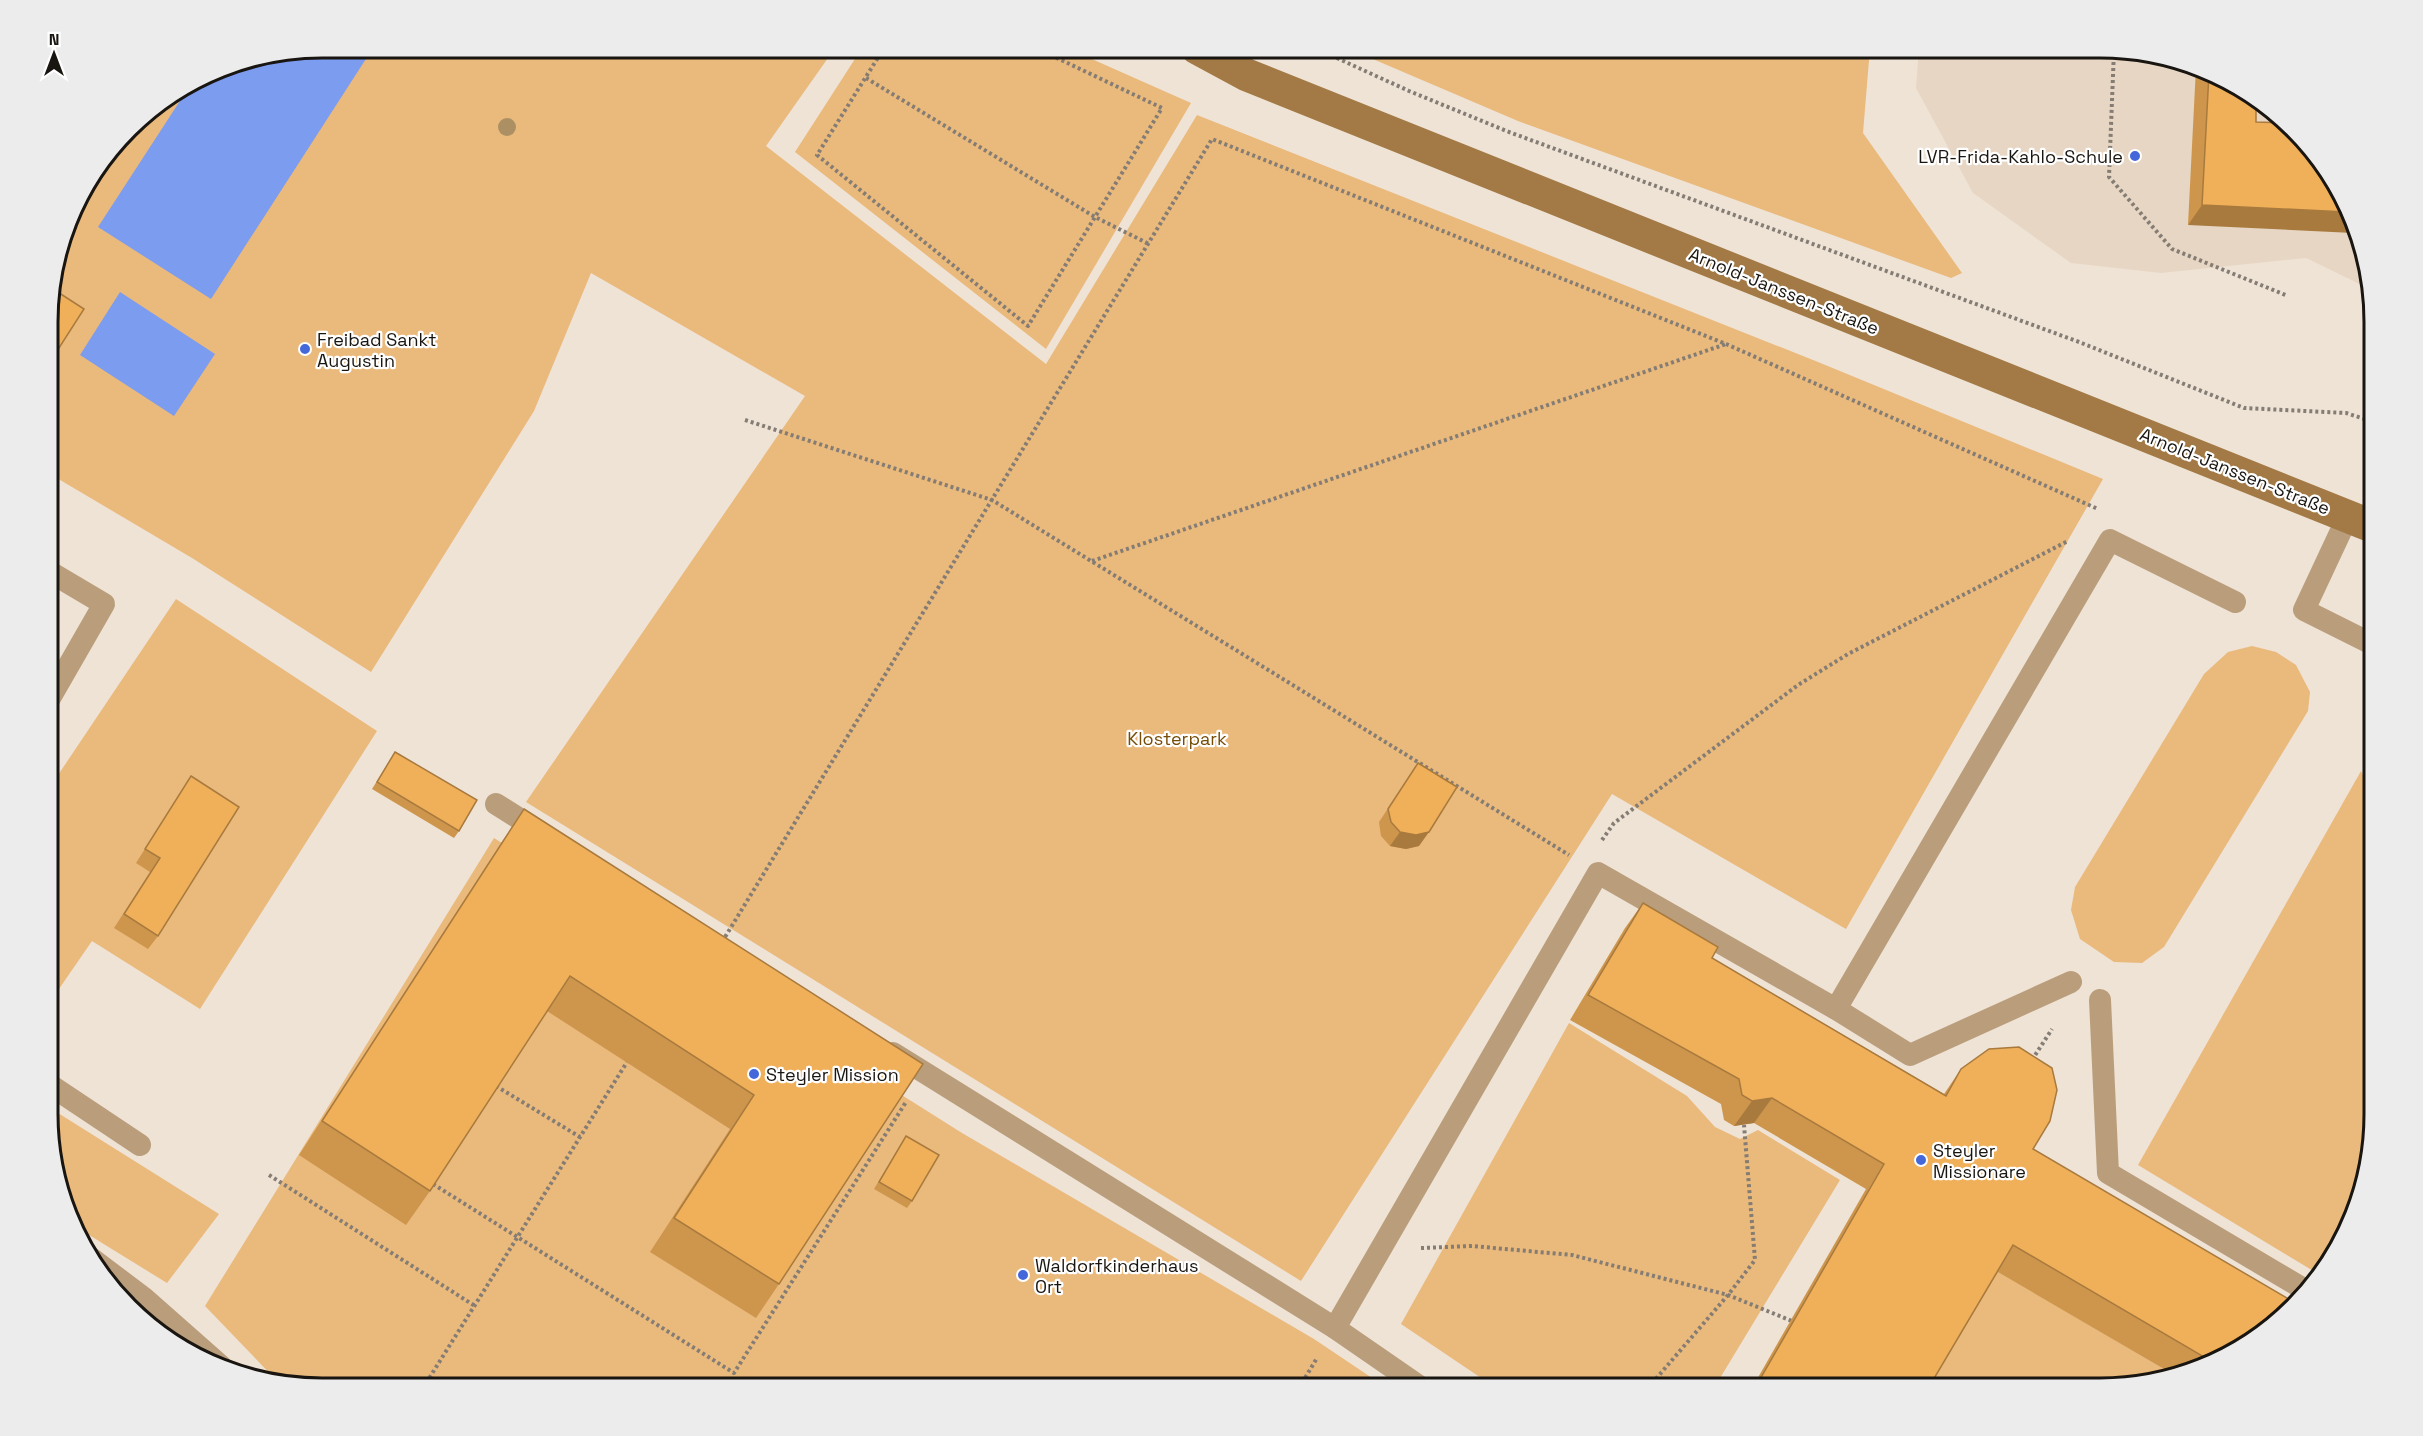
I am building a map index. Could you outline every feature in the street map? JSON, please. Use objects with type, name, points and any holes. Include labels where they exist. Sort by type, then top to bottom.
[{"type":"main road","name":"Arnold-Janssen-Straße","points":[[1216,58],[1247,75],[2361,521]]},
{"type":"lane","points":[[2361,521],[2304,610],[2364,640]]},
{"type":"lane","points":[[1836,1009],[2106,531],[2235,602]]},
{"type":"lane","points":[[58,577],[104,604],[58,684]]},
{"type":"lane","points":[[496,804],[564,847]]},
{"type":"lane","points":[[1335,1328],[1381,1249],[1590,869],[1836,1009],[1910,1055],[2071,982]]},
{"type":"lane","points":[[2100,1000],[2108,1173],[2300,1287]]},
{"type":"lane","points":[[876,1042],[1335,1328],[1408,1378]]},
{"type":"lane","points":[[58,1090],[140,1145]]},
{"type":"lane","points":[[114,1275],[144,1298],[199,1346]]},
{"type":"path","points":[[878,58],[818,155],[1028,326],[1162,108],[1057,58]]},
{"type":"path","points":[[1337,58],[1409,91],[1509,132],[2068,338],[2244,408],[2346,413],[2364,419]]},
{"type":"path","points":[[2114,59],[2109,177],[2172,249],[2288,296]]},
{"type":"path","points":[[866,78],[1095,218],[1149,244]]},
{"type":"path","points":[[720,945],[992,500],[1149,244],[1212,139],[1726,344],[2097,507],[2106,531],[1848,654],[1798,685],[1614,823],[1590,869],[992,500],[745,420]]},
{"type":"path","points":[[1092,561],[1726,344]]},
{"type":"path","points":[[2031,1062],[2044,1042]]},
{"type":"path","points":[[429,1378],[627,1062]]},
{"type":"path","points":[[433,1184],[734,1373],[925,1072]]},
{"type":"path","points":[[496,1086],[580,1137]]},
{"type":"path","points":[[1657,1378],[1755,1260],[1744,1125]]},
{"type":"path","points":[[269,1175],[475,1306]]},
{"type":"path","points":[[1381,1249],[1472,1246],[1572,1255],[1728,1295],[1792,1321]]},
{"type":"shaded area","name":"LVR-Frida-Kahlo-Schule","points":[[1918,58],[2118,59],[2169,67],[2202,79],[2233,94],[2261,113],[2299,148],[2310,162],[2329,190],[2344,221],[2356,254],[2361,285],[2306,258],[2161,273],[2071,263],[1973,193],[1916,88]]},
{"type":"green space","name":"Klosterpark","points":[[322,58],[828,58],[766,146],[1046,364],[1197,115],[1818,362],[2103,479],[1846,929],[1612,794],[1301,1281],[526,802],[805,396],[591,273],[534,411],[371,672],[192,558],[58,479],[58,322],[67,254],[79,221],[103,176],[124,148],[162,113],[190,94],[238,72],[288,61]]},
{"type":"green space","points":[[856,58],[1090,58],[1191,103],[1046,349],[795,152]]},
{"type":"green space","points":[[1370,58],[1869,58],[1863,133],[1962,273],[1951,278],[1518,121]]},
{"type":"green space","points":[[176,599],[377,731],[200,1009],[92,941],[58,990],[58,775]]},
{"type":"green space","points":[[2252,646],[2276,652],[2296,665],[2310,692],[2308,711],[2164,947],[2142,963],[2114,962],[2080,939],[2071,910],[2075,887],[2204,674],[2228,652]]},
{"type":"green space","points":[[2361,771],[2364,777],[2364,1131],[2356,1182],[2329,1246],[2313,1270],[2138,1165]]},
{"type":"green space","points":[[494,838],[962,1133],[1314,1339],[1372,1378],[305,1377],[268,1371],[205,1306]]},
{"type":"green space","points":[[1569,1023],[1687,1096],[1715,1127],[1740,1139],[1758,1130],[1840,1180],[1720,1378],[1481,1378],[1401,1324]]},
{"type":"green space","points":[[58,1113],[219,1214],[167,1283],[88,1234],[67,1182]]},
{"type":"green space","points":[[1996,1270],[2165,1370],[2101,1378],[1931,1378]]},
{"type":"water","points":[[367,58],[211,299],[98,227],[180,100],[190,94],[254,67],[305,59]]},
{"type":"water","points":[[120,292],[215,354],[174,416],[80,355]]},
{"type":"building","points":[[2209,82],[2233,94],[2256,109],[2256,122],[2275,124],[2310,162],[2329,190],[2340,212],[2202,205]]},
{"type":"building","points":[[60,294],[84,309],[58,350]]},
{"type":"building","points":[[395,752],[477,800],[459,831],[377,782]]},
{"type":"building","points":[[1418,763],[1457,787],[1429,832],[1416,835],[1400,832],[1391,822],[1388,809]]},
{"type":"building","points":[[191,776],[239,807],[158,936],[124,914],[160,858],[145,849]]},
{"type":"building","name":"Steyler Mission","points":[[524,809],[923,1064],[779,1284],[674,1218],[754,1095],[570,976],[430,1191],[322,1121]]},
{"type":"building","name":"Steyler Missionare","points":[[1643,903],[1718,947],[1712,958],[1946,1096],[1961,1069],[1989,1049],[2019,1047],[2052,1068],[2057,1090],[2050,1121],[2033,1149],[2288,1299],[2247,1333],[2203,1357],[2013,1245],[1934,1378],[1761,1378],[1884,1164],[1772,1098],[1752,1101],[1742,1095],[1739,1079],[1588,995]]},
{"type":"building","points":[[906,1136],[939,1155],[912,1201],[879,1182]]},
{"type":"place","name":"LVR-Frida-Kahlo-Schule","points":[[2135,156]]},
{"type":"place","name":"Freibad Sankt Augustin","points":[[305,349]]},
{"type":"place","name":"Steyler Mission","points":[[754,1074]]},
{"type":"place","name":"Steyler Missionare","points":[[1921,1160]]},
{"type":"place","name":"Waldorfkinderhaus Ort","points":[[1023,1275]]}]
